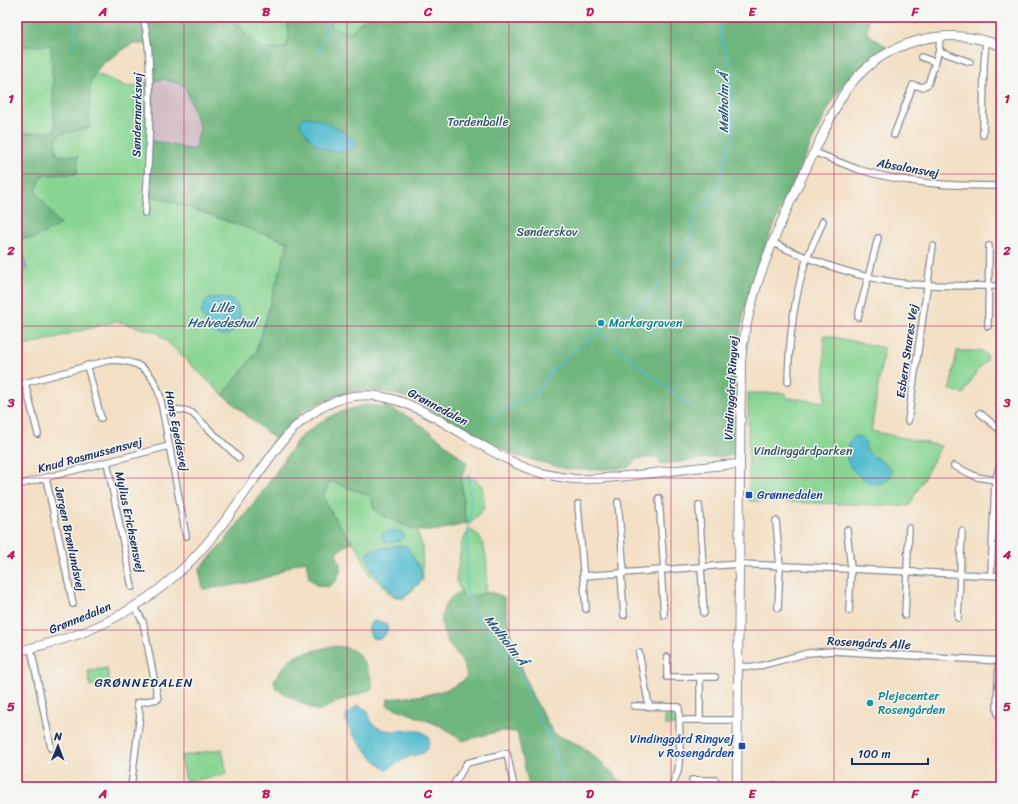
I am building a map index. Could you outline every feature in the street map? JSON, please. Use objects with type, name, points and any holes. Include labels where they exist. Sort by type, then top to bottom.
[{"type":"street","name":"Søndermarksvej","points":[[143,17],[149,40],[150,110],[145,213]]},
{"type":"street","name":"Vindinggård Ringvej","points":[[737,787],[741,380],[743,347],[751,305],[764,263],[840,98],[862,72],[890,51],[916,41],[940,37],[970,37],[986,40],[1001,46]]},
{"type":"street","points":[[894,135],[913,85],[922,87],[928,84],[939,51],[940,37]]},
{"type":"street","points":[[982,135],[986,40]]},
{"type":"street","points":[[939,51],[970,62]]},
{"type":"street","points":[[921,57],[936,62]]},
{"type":"street","name":"Absalonsvej","points":[[814,152],[860,169],[898,179],[937,185],[1001,186]]},
{"type":"street","points":[[788,382],[789,343],[792,322],[807,259],[823,222]]},
{"type":"street","points":[[858,317],[878,238]]},
{"type":"street","points":[[773,243],[807,259],[868,278],[928,285],[1001,286]]},
{"type":"street","name":"Esbern Snares Vej","points":[[908,421],[933,246]]},
{"type":"street","points":[[988,326],[989,246]]},
{"type":"street","name":"Hans Egedesvej","points":[[17,385],[110,360],[133,362],[152,376],[157,384],[164,412],[186,536]]},
{"type":"street","points":[[87,365],[101,418]]},
{"type":"street","points":[[25,383],[38,434]]},
{"type":"street","name":"Grønnedalen","points":[[17,652],[54,642],[89,630],[109,621],[135,607],[170,581],[202,549],[221,526],[290,431],[304,418],[316,410],[343,398],[368,395],[382,396],[398,400],[418,408],[527,468],[546,474],[574,479],[609,478],[740,464]]},
{"type":"street","points":[[164,412],[179,409],[192,413],[239,458]]},
{"type":"street","points":[[980,413],[1001,431]]},
{"type":"street","name":"Knud Rasmussensvej","points":[[17,485],[169,446]]},
{"type":"street","name":"Mylius Erichsensvej","points":[[107,462],[132,587]]},
{"type":"street","points":[[991,575],[998,481],[1001,462]]},
{"type":"street","points":[[954,466],[977,477],[998,481]]},
{"type":"street","name":"Jørgen Brønlundsvej","points":[[46,478],[73,604]]},
{"type":"street","points":[[659,498],[664,615]]},
{"type":"street","points":[[618,502],[624,615]]},
{"type":"street","points":[[578,504],[586,609]]},
{"type":"street","points":[[699,505],[704,613]]},
{"type":"street","points":[[776,521],[780,566],[778,608]]},
{"type":"street","points":[[905,615],[909,528]]},
{"type":"street","points":[[847,530],[851,569],[849,611]]},
{"type":"street","points":[[958,618],[962,531]]},
{"type":"street","points":[[583,576],[739,564],[1001,576]]},
{"type":"street","points":[[131,787],[140,715],[137,703],[158,699],[143,622],[135,607]]},
{"type":"street","points":[[30,648],[51,748]]},
{"type":"street","name":"Grønnedalen","points":[[17,649],[30,648]]},
{"type":"street","name":"Rosengårds Alle","points":[[738,666],[756,667],[808,653],[827,652],[1000,661],[997,708],[998,714],[1001,718]]},
{"type":"street","points":[[639,653],[641,668],[647,679],[649,706]]},
{"type":"street","points":[[667,657],[667,677],[716,677]]},
{"type":"street","points":[[700,677],[700,720]]},
{"type":"street","points":[[634,706],[680,707],[680,753],[678,771],[672,787]]},
{"type":"street","points":[[680,720],[738,720]]},
{"type":"street","points":[[452,787],[467,763],[507,753],[514,787]]},
{"type":"street","points":[[692,780],[715,780]]},
{"type":"street","points":[[700,780],[700,787]]},
{"type":"shaded area","points":[[164,79],[185,86],[200,129],[194,151],[150,140],[153,81]]},
{"type":"shaded area","points":[[1001,706],[1001,762],[990,762],[993,710]]},
{"type":"green space","name":"Sønderskov","points":[[17,17],[233,17],[250,40],[261,49],[286,48],[289,37],[287,17],[332,17],[330,26],[350,34],[358,24],[370,17],[869,17],[867,33],[887,47],[854,73],[844,84],[830,105],[766,243],[747,299],[740,334],[736,386],[734,455],[661,464],[657,457],[636,459],[628,468],[587,470],[566,469],[514,455],[406,397],[395,394],[374,391],[354,391],[334,396],[306,409],[294,420],[277,441],[223,395],[256,353],[288,242],[148,194],[150,140],[194,150],[200,129],[185,86],[164,79],[153,81],[152,44],[132,44],[103,63],[95,73],[90,84],[89,128],[60,134],[55,144],[57,155],[78,156],[77,174],[42,175],[36,191],[60,225],[34,238],[17,238],[17,209],[20,205],[17,195],[17,134],[55,131],[51,45],[17,47]]},
{"type":"green space","points":[[233,17],[287,17],[289,37],[286,48],[261,49],[250,40]]},
{"type":"green space","points":[[332,17],[370,17],[358,24],[350,34],[330,26]]},
{"type":"green space","points":[[51,45],[55,132],[17,134],[17,47]]},
{"type":"green space","points":[[95,73],[128,87],[153,81],[148,194],[288,242],[256,353],[223,395],[158,333],[116,321],[17,348],[17,282],[19,275],[27,269],[23,255],[17,249],[17,238],[34,238],[36,191],[42,175],[76,174],[59,157],[56,148],[57,141],[59,134],[89,128],[90,84]]},
{"type":"green space","name":"Vindinggårdparken","points":[[824,335],[884,348],[871,431],[941,446],[909,506],[749,501],[748,393],[784,393],[788,398],[825,402]]},
{"type":"green space","points":[[957,351],[983,351],[987,355],[986,361],[977,371],[963,395],[960,392],[950,389]]},
{"type":"green space","points":[[363,405],[388,407],[412,419],[441,440],[467,463],[461,479],[464,510],[468,523],[432,531],[421,531],[414,529],[400,524],[374,510],[371,496],[330,481],[323,495],[332,514],[352,542],[336,552],[341,569],[336,581],[328,587],[316,585],[309,578],[306,561],[295,564],[258,580],[235,585],[203,589],[199,569],[224,542],[260,495],[299,438],[318,424],[337,413]]},
{"type":"green space","points":[[468,477],[478,481],[481,485],[484,508],[472,522],[468,523],[464,510],[461,479]]},
{"type":"green space","points":[[330,481],[371,496],[374,510],[416,529],[422,545],[423,580],[403,599],[391,595],[370,574],[358,549],[334,518],[323,495]]},
{"type":"green space","points":[[469,530],[476,533],[481,539],[486,557],[487,577],[485,593],[464,599],[456,580],[462,542]]},
{"type":"green space","points":[[461,591],[464,599],[490,592],[504,597],[513,644],[532,695],[554,734],[582,746],[626,785],[626,787],[529,787],[517,732],[500,731],[462,741],[443,727],[387,705],[388,699],[440,692],[459,683],[467,677],[462,662],[445,636],[442,621],[444,607],[448,601]]},
{"type":"green space","points":[[332,646],[351,649],[359,655],[370,675],[372,689],[335,703],[320,711],[313,709],[276,689],[274,680],[289,660],[297,655]]},
{"type":"green space","points":[[107,668],[110,682],[90,686],[88,671]]},
{"type":"green space","points":[[665,709],[677,710],[678,725],[665,725]]},
{"type":"green space","points":[[222,749],[227,774],[186,782],[181,756]]},
{"type":"water","points":[[306,117],[326,122],[338,129],[355,141],[354,147],[347,152],[324,149],[314,143],[300,124],[302,119]]},
{"type":"water","points":[[17,249],[23,255],[27,269],[17,275]]},
{"type":"water","name":"Lille Helvedeshul","points":[[219,297],[227,298],[232,301],[237,306],[240,315],[240,320],[236,329],[226,335],[218,335],[203,318],[201,311],[208,299]]},
{"type":"water","points":[[855,436],[862,438],[869,453],[885,463],[891,470],[889,478],[884,482],[878,484],[864,480],[849,464],[847,458],[848,450],[851,440]]},
{"type":"water","points":[[393,530],[402,532],[404,537],[394,542],[384,541],[382,538],[383,533]]},
{"type":"water","points":[[400,545],[407,547],[420,568],[422,577],[416,586],[404,596],[396,596],[375,572],[367,555],[370,551]]},
{"type":"water","points":[[374,621],[386,624],[388,630],[384,636],[375,639],[372,638],[369,627],[370,623]]},
{"type":"water","points":[[358,705],[368,711],[372,722],[383,730],[416,730],[426,734],[429,742],[426,751],[421,754],[408,757],[387,770],[382,767],[363,748],[348,726],[346,715]]},
{"type":"waterway","points":[[73,46],[76,17]]},
{"type":"waterway","points":[[319,52],[329,17]]},
{"type":"waterway","name":"Mølholm Å","points":[[673,266],[688,250],[695,213],[700,207],[708,205],[710,197],[719,185],[734,131],[732,67],[721,39],[720,18]]},
{"type":"waterway","name":"Mølholm Å","points":[[491,420],[499,413],[536,393],[553,369],[561,365],[564,358],[584,344],[617,312],[629,314],[645,304],[649,300],[652,291],[660,283]]},
{"type":"waterway","points":[[600,329],[602,335],[607,338]]},
{"type":"waterway","points":[[614,345],[692,408]]},
{"type":"waterway","name":"Mølholm Å","points":[[469,474],[471,517],[468,530],[466,591],[478,620],[520,672],[561,770],[562,787]]},
{"type":"place","name":"Markørgraven","points":[[601,323]]},
{"type":"place","name":"Grønnedalen","points":[[749,495]]},
{"type":"place","name":"Plejecenter Rosengården","points":[[870,703]]},
{"type":"place","name":"Vindinggård Ringvej v Rosengården","points":[[742,746]]},
{"type":"district","name":"GRØNNEDALEN","points":[[144,682]]},
{"type":"park label","name":"Tordenballe","points":[[478,122]]}]
